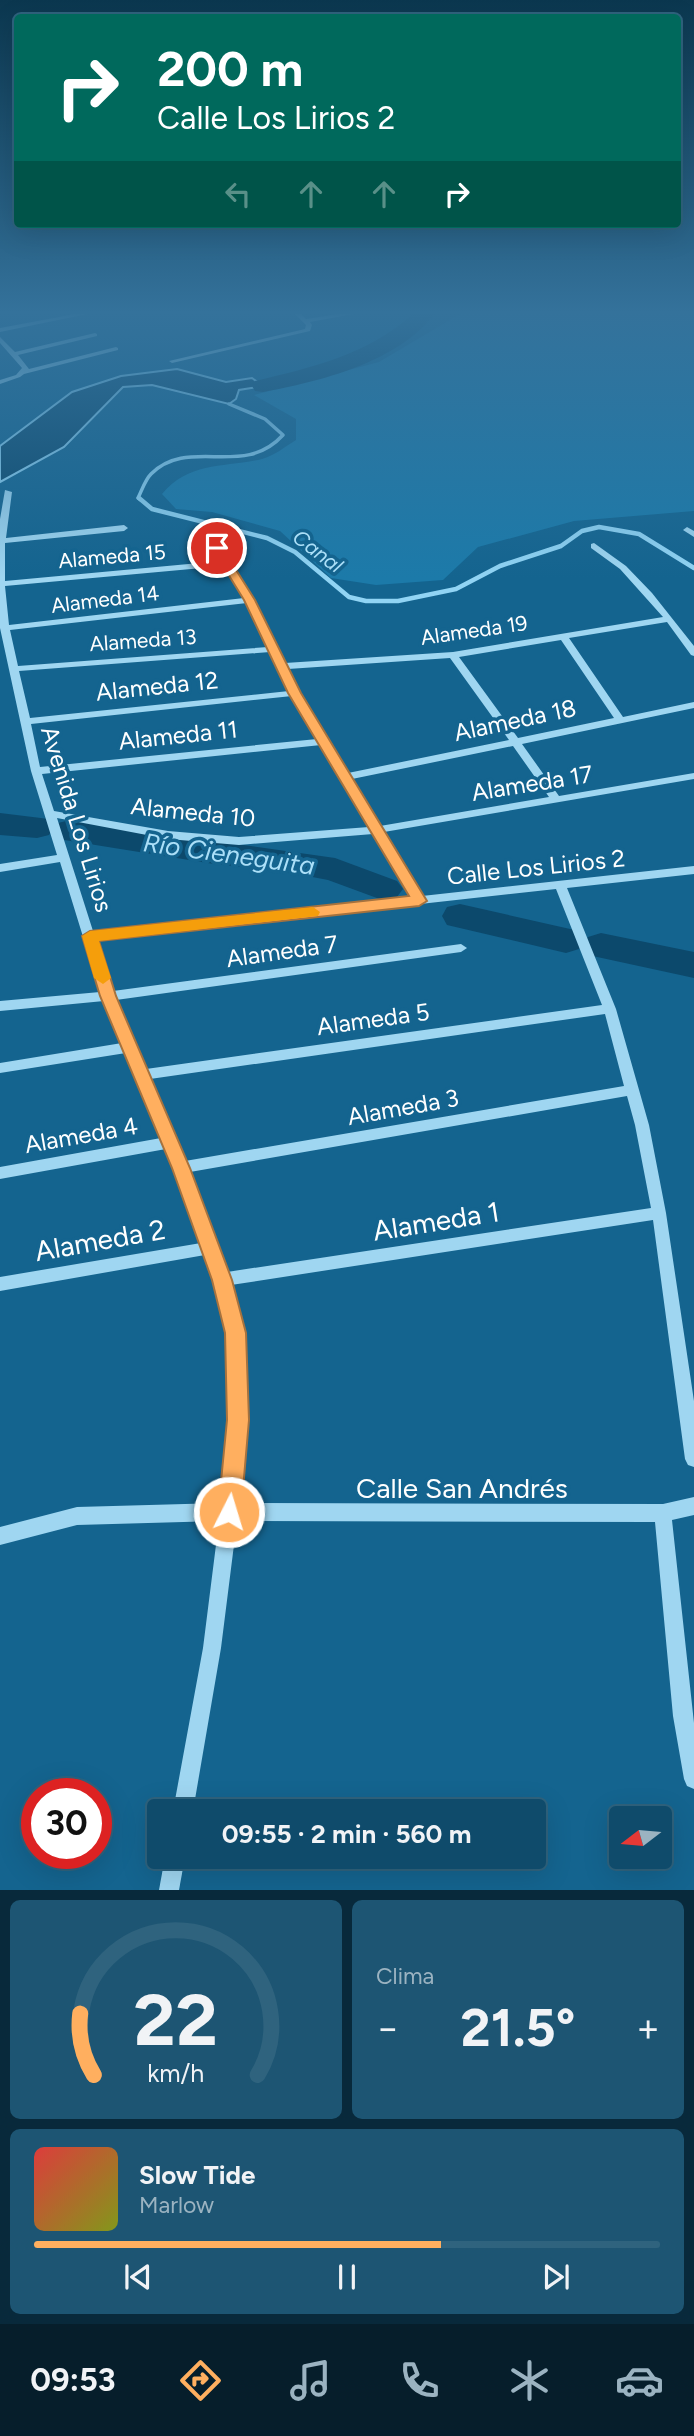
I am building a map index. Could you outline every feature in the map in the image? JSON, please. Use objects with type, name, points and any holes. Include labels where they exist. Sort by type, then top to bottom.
[{"type":"street","name":"Avenida Los Lirios","points":[[8,492],[1,541],[0,584],[5,628],[23,722],[36,771],[108,996],[181,1168],[222,1280],[235,1333],[238,1420],[229,1512],[212,1648],[185,1799]]},
{"type":"street","points":[[1,541],[124,528]]},
{"type":"street","points":[[208,534],[250,600],[295,693],[419,901]]},
{"type":"street","points":[[594,546],[606,553],[669,619],[694,653]]},
{"type":"street","name":"Alameda 15","points":[[0,584],[226,563]]},
{"type":"street","name":"Alameda 14","points":[[5,628],[250,600]]},
{"type":"street","name":"Alameda 19","points":[[283,666],[453,655],[669,619]]},
{"type":"street","points":[[563,636],[620,719]]},
{"type":"street","name":"Alameda 13","points":[[13,669],[275,649]]},
{"type":"street","points":[[453,655],[557,800]]},
{"type":"street","name":"Alameda 12","points":[[23,722],[295,693]]},
{"type":"street","name":"Alameda 18","points":[[346,778],[694,705]]},
{"type":"street","name":"Alameda 11","points":[[36,771],[325,741]]},
{"type":"street","name":"Alameda 17","points":[[377,830],[694,776]]},
{"type":"street","name":"Alameda 10","points":[[48,813],[168,835],[239,841],[377,830]]},
{"type":"street","points":[[0,867],[64,858]]},
{"type":"street","name":"Calle Los Lirios 2","points":[[90,936],[694,870]]},
{"type":"street","points":[[560,885],[610,1009],[633,1090],[659,1213],[694,1459]]},
{"type":"street","name":"Alameda 7","points":[[0,1006],[108,996],[461,948]]},
{"type":"street","name":"Alameda 5","points":[[143,1075],[610,1009]]},
{"type":"street","points":[[0,1069],[131,1047]]},
{"type":"street","name":"Alameda 3","points":[[181,1168],[633,1090]]},
{"type":"street","name":"Alameda 4","points":[[0,1172],[170,1142]]},
{"type":"street","name":"Alameda 1","points":[[222,1280],[659,1213]]},
{"type":"street","name":"Alameda 2","points":[[0,1284],[209,1248]]},
{"type":"street","name":"Calle San Andrés","points":[[0,1536],[76,1516],[229,1512],[398,1515],[663,1514],[694,1506]]},
{"type":"street","points":[[663,1514],[682,1716],[694,1779]]},
{"type":"street","points":[[169,1890],[172,1869]]},
{"type":"shaded area","points":[[58,402],[108,402],[64,447],[0,482],[0,446]]},
{"type":"shaded area","points":[[267,402],[694,402],[694,511],[574,521],[478,547],[443,580],[376,585],[331,578],[280,531],[212,512],[176,509],[162,494],[173,483],[196,471],[262,459],[275,453],[296,440],[296,419]]},
{"type":"waterway","name":"Canal","points":[[141,500],[138,498],[147,479],[166,463],[182,458],[251,454],[267,448],[283,435],[265,419],[229,404]]},
{"type":"waterway","name":"Canal","points":[[139,498],[152,509],[267,538],[295,552],[349,597],[366,601],[398,601],[456,589],[500,566],[561,546],[582,531],[599,527],[639,534],[694,568]]},
{"type":"waterway","name":"Río Cieneguita","points":[[0,824],[37,827]]},
{"type":"waterway","name":"Río Cieneguita","points":[[70,831],[214,853],[281,860],[335,870],[385,889]]},
{"type":"waterway","name":"Río Cieneguita","points":[[460,916],[566,940]]},
{"type":"waterway","name":"Río Cieneguita","points":[[601,946],[694,965]]},
{"type":"slow traffic","points":[[103,978],[90,936],[313,912]]},
{"type":"route","points":[[217,548],[250,600],[295,693],[419,901],[90,936],[108,996],[181,1168],[222,1280],[235,1333],[238,1420],[229,1512]]}]
